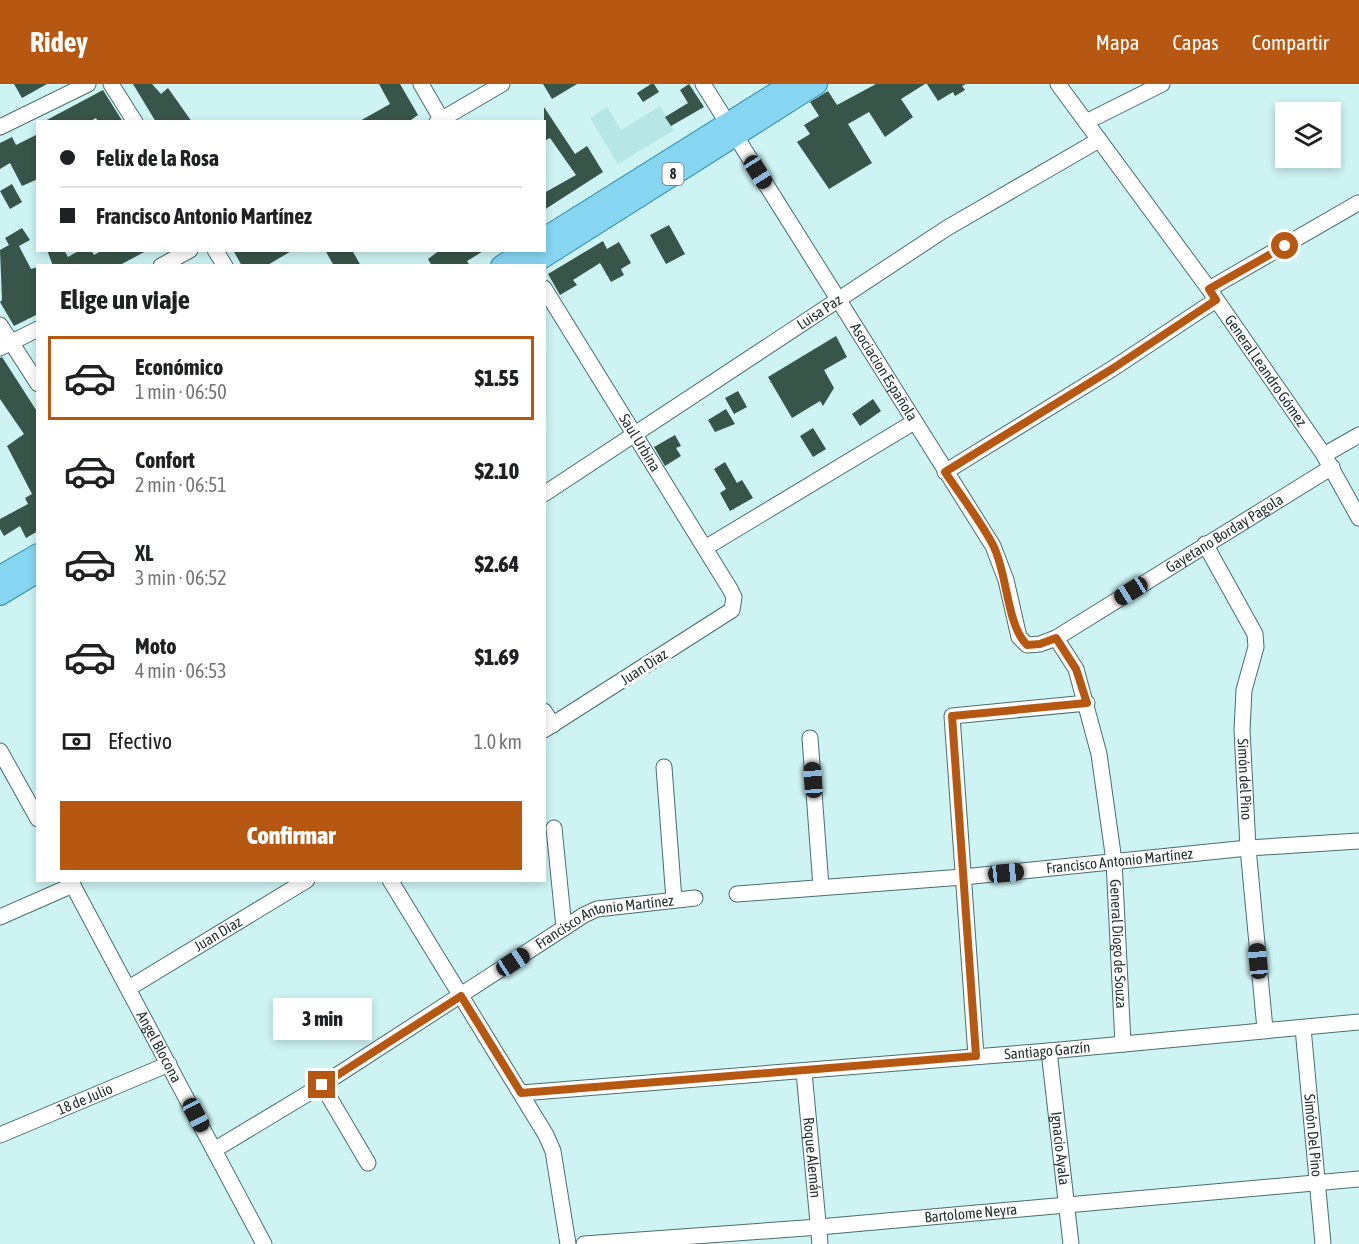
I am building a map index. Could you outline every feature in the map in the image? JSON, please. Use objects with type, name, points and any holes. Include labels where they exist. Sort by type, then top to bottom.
[{"type":"main road","name":"8","points":[[732,129],[790,84]]},
{"type":"main road","name":"8","points":[[546,246],[732,129],[817,84]]},
{"type":"main road","name":"8","points":[[546,237],[586,221]]},
{"type":"main road","name":"8","points":[[508,264],[527,258]]},
{"type":"main road","points":[[0,576],[36,555]]},
{"type":"main road","points":[[0,595],[36,573]]},
{"type":"street","points":[[0,127],[88,84]]},
{"type":"street","points":[[111,84],[134,120]]},
{"type":"street","points":[[421,84],[440,120]]},
{"type":"street","points":[[443,120],[502,84]]},
{"type":"street","name":"Asociacion Española","points":[[703,84],[993,546],[1006,580],[1019,637],[1027,645],[1040,644],[1056,638]]},
{"type":"street","name":"General Leandro Gómez","points":[[1058,84],[1213,295],[1328,461],[1359,518]]},
{"type":"street","points":[[1086,123],[1162,84]]},
{"type":"street","name":"Luisa Paz","points":[[546,493],[636,436],[947,228],[1099,140]]},
{"type":"street","points":[[945,472],[1112,369],[1213,295],[1358,203]]},
{"type":"street","points":[[165,264],[186,252]]},
{"type":"street","name":"Saul Urbina","points":[[546,291],[734,597]]},
{"type":"street","points":[[0,325],[6,345],[36,382]]},
{"type":"street","points":[[6,345],[36,330]]},
{"type":"street","points":[[705,548],[914,422]]},
{"type":"street","name":"Gayetano Borday Pagola","points":[[1056,638],[1205,544],[1328,461],[1359,435]]},
{"type":"street","name":"Simón del Pino","points":[[1205,544],[1255,634],[1256,647],[1244,690],[1242,730],[1248,849],[1265,1029]]},
{"type":"street","name":"Juan Diaz","points":[[549,728],[732,610],[734,597]]},
{"type":"street","name":"General Diogo de Souza","points":[[1056,638],[1076,669],[1099,754],[1114,861],[1123,1044]]},
{"type":"street","points":[[976,1056],[952,716],[1087,703]]},
{"type":"street","points":[[810,738],[821,887]]},
{"type":"street","points":[[0,751],[36,813]]},
{"type":"street","points":[[664,767],[674,900]]},
{"type":"street","points":[[554,828],[564,928]]},
{"type":"street","name":"Francisco Antonio Martínez","points":[[737,894],[963,877],[1114,861],[1359,841]]},
{"type":"street","name":"Juan Diaz","points":[[129,988],[304,882]]},
{"type":"street","points":[[391,882],[521,1093],[553,1151],[568,1244]]},
{"type":"street","points":[[0,916],[71,883]]},
{"type":"street","name":"Angel Blocona","points":[[71,883],[170,1064],[264,1244]]},
{"type":"street","name":"Francisco Antonio Martínez","points":[[214,1149],[322,1085],[597,909],[694,898]]},
{"type":"street","name":"Santiago Garzín","points":[[521,1093],[804,1072],[1359,1022]]},
{"type":"street","name":"Simón Del Pino","points":[[1303,1028],[1323,1244]]},
{"type":"street","name":"Ignacio Ayala","points":[[1049,1051],[1071,1244]]},
{"type":"street","name":"18 de Julio","points":[[0,1135],[170,1064]]},
{"type":"street","name":"Roque Alemán","points":[[804,1072],[820,1244]]},
{"type":"street","points":[[322,1085],[368,1163]]},
{"type":"street","name":"Bartolome Neyra","points":[[584,1244],[819,1227],[1359,1179]]},
{"type":"shaded area","points":[[660,106],[674,130],[618,164],[590,118],[607,107],[621,130]]},
{"type":"building","points":[[14,84],[47,84],[22,98]]},
{"type":"building","points":[[133,84],[152,84],[161,94],[168,88],[191,120],[155,120]]},
{"type":"building","points":[[379,84],[400,84],[418,115],[411,120],[362,120],[390,104]]},
{"type":"building","points":[[543,84],[577,84],[552,99]]},
{"type":"building","points":[[654,84],[659,92],[643,102],[637,93]]},
{"type":"building","points":[[689,84],[704,107],[671,126],[665,117],[688,103],[680,90]]},
{"type":"building","points":[[876,84],[925,84],[901,99],[913,117],[885,137],[869,112],[848,124],[872,163],[829,189],[797,142],[810,134],[804,125],[819,116],[810,102],[828,91],[837,105]]},
{"type":"building","points":[[927,84],[966,84],[962,86],[965,90],[955,96],[953,92],[938,101]]},
{"type":"building","points":[[103,90],[122,120],[97,120],[96,118],[92,120],[47,120]]},
{"type":"building","points":[[544,107],[575,154],[587,146],[603,172],[546,209],[546,192],[576,175],[550,138],[546,140],[546,120],[544,120]]},
{"type":"building","points":[[36,135],[36,180],[22,186],[10,163],[0,169],[0,143],[12,137],[16,145]]},
{"type":"building","points":[[12,184],[22,202],[10,209],[0,191]]},
{"type":"building","points":[[669,225],[685,254],[666,264],[650,235]]},
{"type":"building","points":[[22,228],[30,240],[19,246],[31,269],[36,268],[36,315],[14,326],[0,302],[2,300],[0,250],[9,245],[5,238]]},
{"type":"building","points":[[603,241],[607,249],[619,242],[631,263],[621,269],[624,275],[611,282],[600,263],[573,280],[577,285],[560,295],[548,274]]},
{"type":"building","points":[[48,252],[65,252],[68,257],[77,252],[92,252],[94,255],[99,252],[144,252],[122,264],[52,264]]},
{"type":"building","points":[[234,252],[290,252],[269,264],[241,264]]},
{"type":"building","points":[[326,252],[353,252],[360,264],[333,264]]},
{"type":"building","points":[[437,252],[482,252],[467,261],[469,264],[431,264],[428,259]]},
{"type":"building","points":[[836,336],[847,357],[824,370],[834,388],[823,406],[820,401],[792,418],[768,377]]},
{"type":"building","points":[[2,357],[36,410],[36,532],[26,538],[20,526],[4,536],[0,529],[0,519],[28,504],[25,498],[32,494],[7,446],[24,434],[0,399],[0,358]]},
{"type":"building","points":[[738,391],[747,407],[734,414],[725,398]]},
{"type":"building","points":[[873,399],[881,411],[860,426],[852,414]]},
{"type":"building","points":[[726,409],[735,424],[715,432],[708,420]]},
{"type":"building","points":[[813,428],[826,449],[813,457],[800,436]]},
{"type":"building","points":[[675,435],[681,446],[676,448],[681,456],[665,466],[654,447]]},
{"type":"building","points":[[725,462],[737,483],[742,480],[753,498],[730,511],[720,493],[726,489],[714,469]]},
{"type":"route","points":[[322,1085],[461,996],[521,1093],[804,1072],[976,1056],[952,716],[1087,703],[1076,669],[1056,638],[1040,644],[1027,645],[1019,637],[1006,580],[993,546],[945,472],[1112,369],[1216,300],[1209,289],[1285,246]]}]
